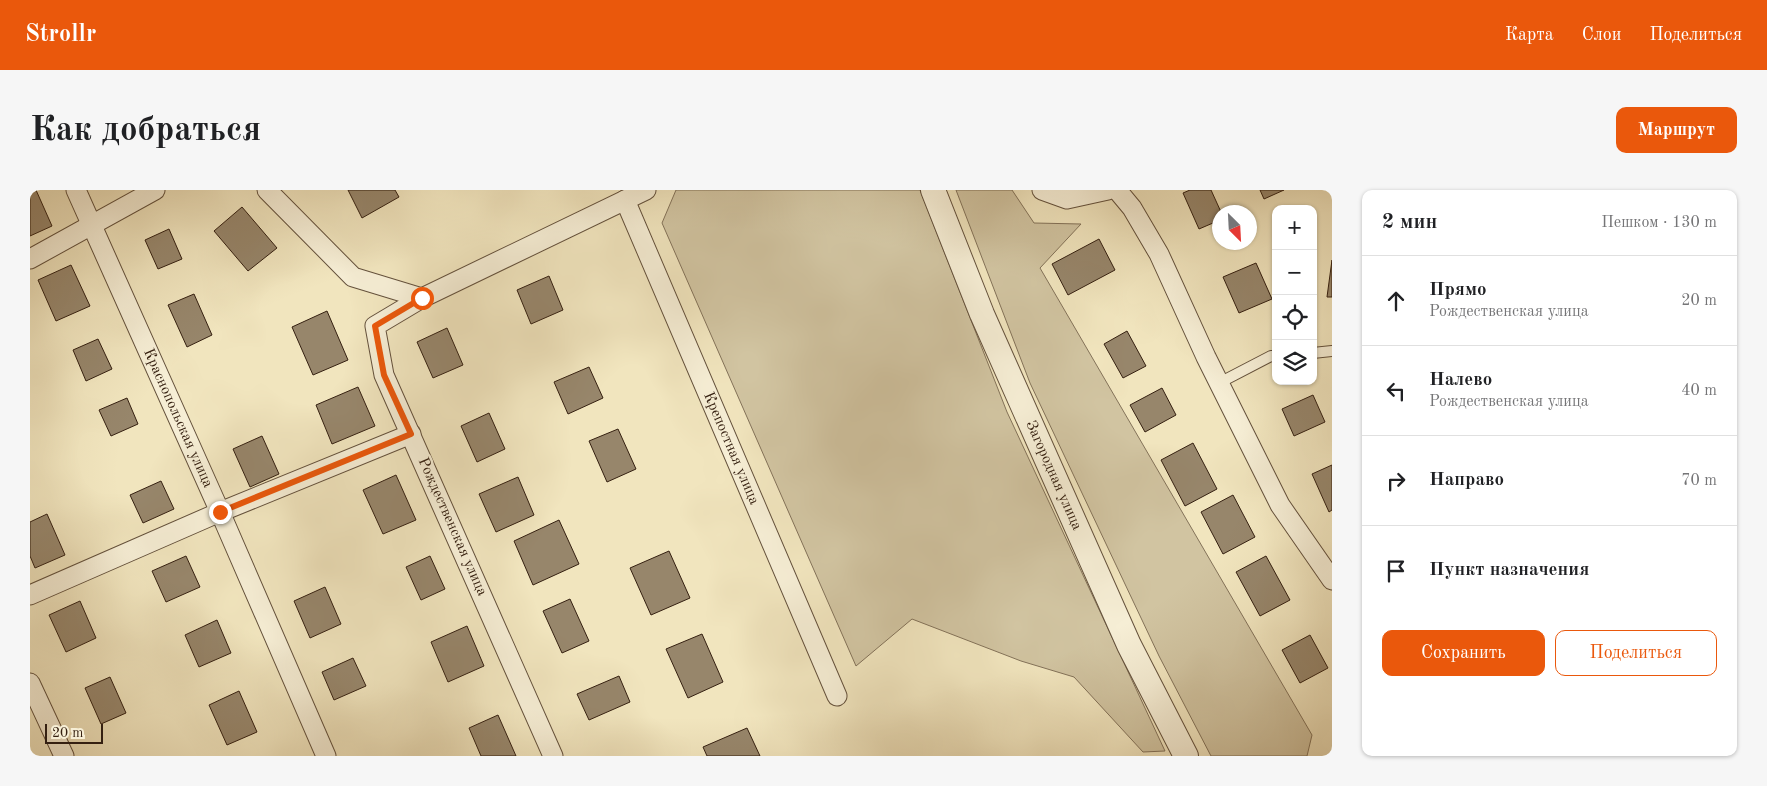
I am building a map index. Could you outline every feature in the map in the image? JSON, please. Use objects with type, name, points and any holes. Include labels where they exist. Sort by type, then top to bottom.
[{"type":"street","name":"Краснопольская улица","points":[[76,190],[220,512],[326,756]]},
{"type":"street","points":[[30,259],[155,190]]},
{"type":"street","points":[[267,190],[353,277],[422,298]]},
{"type":"street","name":"Рождественская улица","points":[[553,756],[384,375],[375,326],[422,298],[646,190]]},
{"type":"street","name":"Загородная улица","points":[[933,190],[982,314],[1093,565],[1129,645],[1186,756]]},
{"type":"street","points":[[1042,190],[1067,199],[1108,190]]},
{"type":"street","points":[[1118,190],[1132,208],[1159,254],[1219,383],[1280,505],[1332,580]]},
{"type":"street","name":"Крепостная улица","points":[[624,200],[837,696]]},
{"type":"street","points":[[30,596],[220,512],[411,434]]},
{"type":"street","points":[[30,682],[64,756]]},
{"type":"lane","points":[[1317,353],[1332,351]]},
{"type":"lane","points":[[1219,383],[1272,356]]},
{"type":"shaded area","points":[[676,190],[920,190],[1007,412],[1165,751],[1143,752],[1074,677],[1021,661],[912,619],[856,666],[662,223]]},
{"type":"shaded area","points":[[956,190],[1012,190],[1034,223],[1081,224],[1040,268],[1312,735],[1307,756],[1211,756],[1159,656],[1030,383]]},
{"type":"building","points":[[30,190],[36,190],[52,226],[30,236]]},
{"type":"building","points":[[348,190],[395,190],[399,197],[362,218]]},
{"type":"building","points":[[1190,190],[1211,190],[1218,205],[1212,205],[1212,223],[1199,229],[1183,193]]},
{"type":"building","points":[[1260,190],[1284,190],[1264,199]]},
{"type":"building","points":[[242,207],[277,248],[248,271],[214,231]]},
{"type":"building","points":[[169,229],[182,259],[158,269],[145,240]]},
{"type":"building","points":[[1099,239],[1115,270],[1068,295],[1052,264]]},
{"type":"building","points":[[1332,260],[1332,297],[1327,297]]},
{"type":"building","points":[[1256,263],[1272,299],[1239,313],[1223,277]]},
{"type":"building","points":[[71,265],[90,306],[56,321],[38,280]]},
{"type":"building","points":[[549,276],[563,310],[531,324],[517,290]]},
{"type":"building","points":[[194,294],[212,335],[187,347],[168,305]]},
{"type":"building","points":[[327,311],[348,360],[313,375],[292,327]]},
{"type":"building","points":[[447,328],[463,365],[433,378],[417,342]]},
{"type":"building","points":[[1127,331],[1146,366],[1123,378],[1104,344]]},
{"type":"building","points":[[98,339],[112,369],[86,381],[73,350]]},
{"type":"building","points":[[589,367],[603,398],[568,414],[554,382]]},
{"type":"building","points":[[358,387],[375,426],[332,444],[316,405]]},
{"type":"building","points":[[1162,388],[1176,415],[1145,432],[1130,405]]},
{"type":"building","points":[[1313,395],[1325,422],[1294,436],[1282,409]]},
{"type":"building","points":[[127,398],[138,424],[111,436],[99,410]]},
{"type":"building","points":[[489,413],[505,449],[477,462],[461,426]]},
{"type":"building","points":[[618,429],[636,469],[607,482],[589,441]]},
{"type":"building","points":[[262,436],[279,474],[250,487],[233,449]]},
{"type":"building","points":[[1193,443],[1217,489],[1185,506],[1161,460]]},
{"type":"building","points":[[1332,465],[1332,510],[1329,512],[1312,474]]},
{"type":"building","points":[[396,475],[416,520],[383,534],[363,490]]},
{"type":"building","points":[[518,477],[534,515],[496,532],[479,494]]},
{"type":"building","points":[[161,481],[174,509],[143,523],[130,495]]},
{"type":"building","points":[[1233,495],[1255,537],[1223,554],[1201,512]]},
{"type":"building","points":[[47,514],[65,555],[35,568],[30,556],[30,522]]},
{"type":"building","points":[[559,520],[579,564],[533,585],[514,541]]},
{"type":"building","points":[[669,551],[690,598],[651,615],[630,568]]},
{"type":"building","points":[[186,556],[200,587],[166,602],[152,571]]},
{"type":"building","points":[[430,556],[445,589],[421,600],[406,567]]},
{"type":"building","points":[[1266,556],[1290,600],[1260,616],[1236,572]]},
{"type":"building","points":[[325,587],[341,624],[310,638],[294,601]]},
{"type":"building","points":[[570,599],[589,641],[562,653],[543,611]]},
{"type":"building","points":[[80,601],[96,638],[66,652],[49,615]]},
{"type":"building","points":[[217,620],[231,653],[199,667],[185,635]]},
{"type":"building","points":[[467,626],[484,666],[448,682],[431,642]]},
{"type":"building","points":[[702,634],[723,682],[688,698],[666,649]]},
{"type":"building","points":[[1310,635],[1328,668],[1300,683],[1282,650]]},
{"type":"building","points":[[353,658],[366,686],[334,700],[322,672]]},
{"type":"building","points":[[619,676],[630,702],[589,720],[577,694]]},
{"type":"building","points":[[110,677],[126,713],[101,724],[85,688]]},
{"type":"building","points":[[239,691],[257,732],[227,745],[209,705]]},
{"type":"building","points":[[498,715],[516,756],[481,756],[469,728]]},
{"type":"building","points":[[747,728],[760,756],[707,756],[703,747]]},
{"type":"route","points":[[220,512],[411,434],[384,375],[375,326],[422,298]]}]
